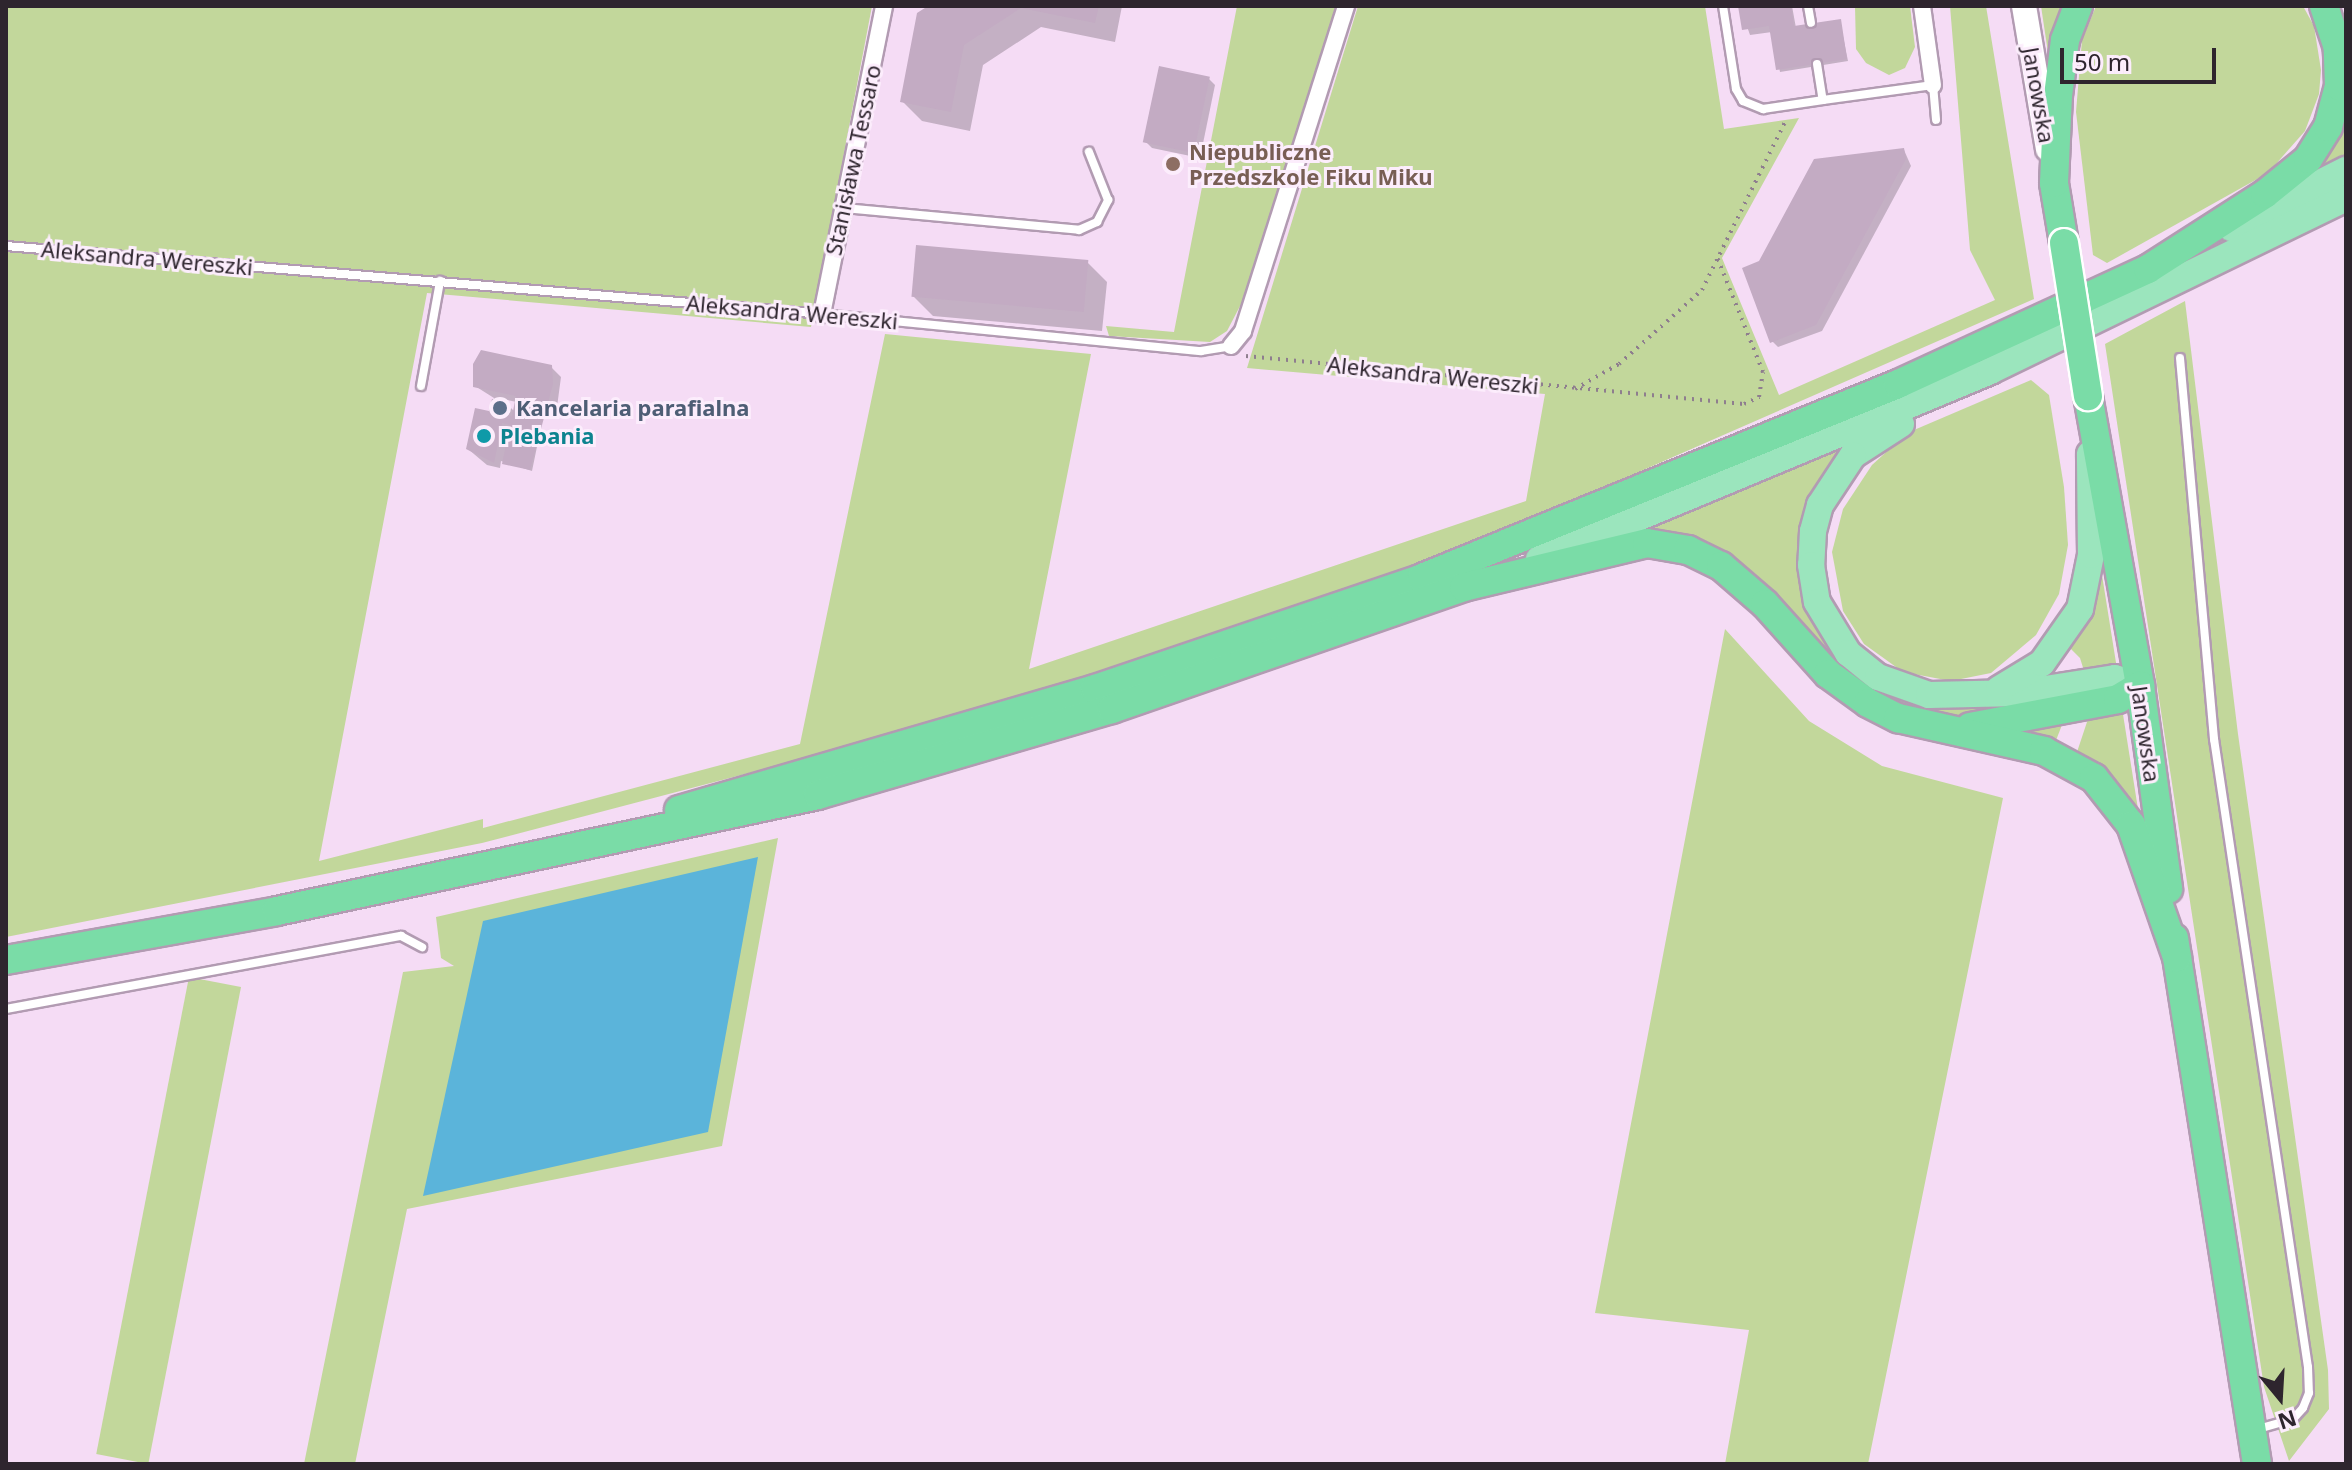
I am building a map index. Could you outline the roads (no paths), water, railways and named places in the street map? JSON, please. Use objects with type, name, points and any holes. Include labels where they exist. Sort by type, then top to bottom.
[{"type":"highway","points":[[2054,183],[2060,65],[2078,6]]},
{"type":"highway","points":[[560,849],[1095,689],[1422,578],[1885,390],[2148,269],[2290,177],[2319,142],[2333,113],[2339,75],[2335,35],[2324,6]]},
{"type":"highway","name":"Janowska","points":[[2054,183],[2140,686],[2177,957],[2257,1464]]},
{"type":"highway","points":[[6,960],[277,911],[560,849],[694,825],[914,768],[1126,704],[1464,587],[1625,545],[1688,550],[1742,583],[1846,690],[1898,718],[1957,729],[2056,756],[2104,788],[2131,825],[2177,957]]},
{"type":"highway","points":[[1957,729],[2118,699],[2140,686]]},
{"type":"main road","name":"Janowska","points":[[2024,6],[2054,183]]},
{"type":"main road","points":[[2148,269],[2346,170]]},
{"type":"main road","points":[[1464,587],[1709,491],[1990,371],[2346,198]]},
{"type":"main road","points":[[1990,371],[1853,455],[1820,505],[1811,549],[1813,585],[1823,616],[1862,666],[1907,690],[1955,698],[2115,678],[2140,686]]},
{"type":"main road","points":[[1985,696],[2042,663],[2072,626],[2085,594],[2091,555],[2088,396]]},
{"type":"street","name":"Stanisława Tessaro","points":[[822,314],[884,6]]},
{"type":"street","points":[[1231,346],[1243,331],[1346,6]]},
{"type":"street","points":[[1922,6],[1933,85]]},
{"type":"lane","points":[[1723,6],[1736,89],[1743,101],[1763,109],[1933,85],[1936,120]]},
{"type":"lane","points":[[1808,6],[1811,23]]},
{"type":"lane","points":[[1817,64],[1823,100]]},
{"type":"lane","points":[[844,208],[1079,230],[1097,222],[1108,200],[1089,152]]},
{"type":"lane","name":"Aleksandra Wereszki","points":[[6,246],[822,314],[1201,351],[1231,346]]},
{"type":"lane","points":[[421,386],[440,281]]},
{"type":"lane","points":[[2180,358],[2214,739],[2308,1367],[2309,1393],[2293,1419],[2252,1430]]},
{"type":"lane","points":[[6,1009],[401,936],[422,947]]},
{"type":"water","points":[[758,857],[708,1132],[423,1196],[483,921]]},
{"type":"place","name":"Niepubliczne Przedszkole Fiku Miku","points":[[1173,164]]},
{"type":"place","name":"Kancelaria parafialna","points":[[500,408]]},
{"type":"place","name":"Plebania","points":[[484,436]]}]
